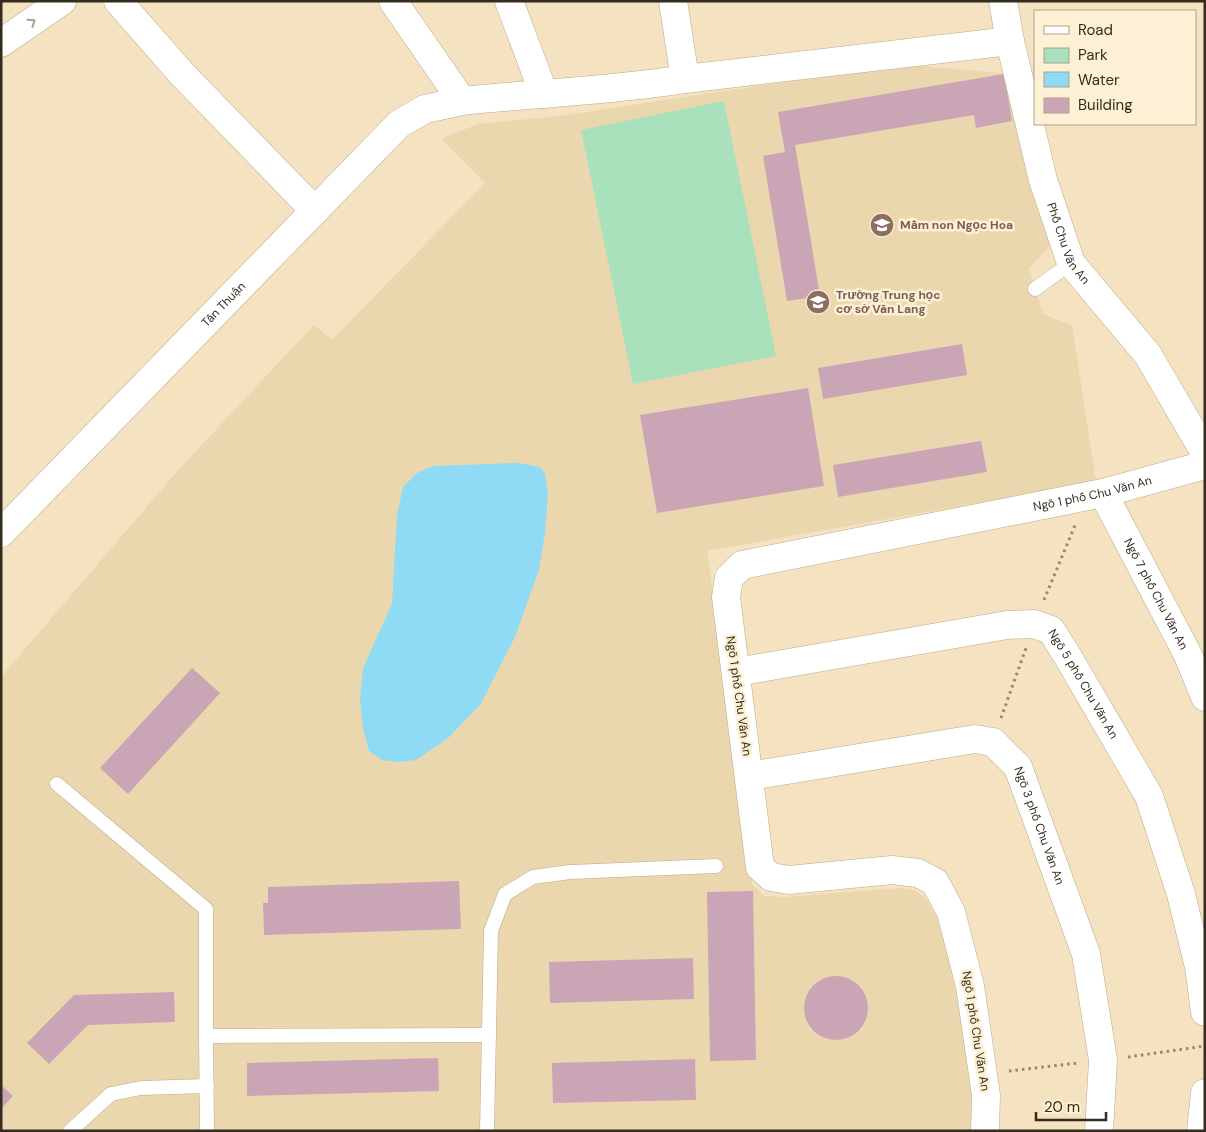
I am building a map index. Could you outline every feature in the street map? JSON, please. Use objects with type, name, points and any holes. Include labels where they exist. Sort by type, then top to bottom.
[{"type":"street","points":[[1,43],[62,1]]},
{"type":"street","points":[[118,1],[182,74],[315,211]]},
{"type":"street","points":[[394,1],[462,101]]},
{"type":"street","points":[[510,1],[544,94]]},
{"type":"street","points":[[673,1],[685,79]]},
{"type":"street","name":"Phố Chu Văn An","points":[[1004,1],[1010,41],[1043,180],[1071,263],[1148,355],[1205,453]]},
{"type":"street","name":"Tân Thuận","points":[[1,533],[399,124],[425,109],[462,101],[632,88],[685,79],[1010,41]]},
{"type":"street","name":"Ngõ 1 phố Chu Văn An","points":[[984,1131],[986,1095],[970,986],[951,912],[935,882],[918,873],[892,870],[789,880],[771,878],[760,867],[737,672],[726,597],[729,578],[742,565],[1103,493],[1205,465]]},
{"type":"street","name":"Ngõ 7 phố Chu Văn An","points":[[1103,493],[1188,655],[1205,697]]},
{"type":"street","name":"Ngõ 5 phố Chu Văn An","points":[[737,672],[1007,625],[1034,624],[1051,630],[1149,796],[1181,894],[1199,967],[1205,1012]]},
{"type":"street","name":"Ngõ 3 phố Chu Văn An","points":[[750,776],[975,739],[993,742],[1018,767],[1086,954],[1103,1060],[1099,1131]]},
{"type":"street","points":[[1201,1131],[1205,1093]]},
{"type":"lane","points":[[1035,289],[1071,263]]},
{"type":"lane","points":[[57,784],[206,909],[207,1131]]},
{"type":"lane","points":[[487,1131],[491,930],[505,894],[533,877],[570,872],[716,866]]},
{"type":"lane","points":[[206,1036],[489,1035]]},
{"type":"lane","points":[[70,1131],[110,1094],[141,1088],[207,1086]]},
{"type":"shaded area","points":[[901,64],[1009,74],[1054,242],[1029,268],[1043,314],[1072,325],[1096,482],[707,551],[752,884],[764,896],[784,897],[901,888],[915,890],[927,900],[945,935],[975,1095],[972,1131],[1,1131],[1,677],[181,467],[314,325],[332,340],[485,183],[441,139],[478,124],[560,116]]},
{"type":"green space","points":[[724,101],[776,356],[633,384],[581,130]]},
{"type":"water","points":[[517,463],[540,467],[545,473],[548,494],[539,570],[515,637],[480,705],[448,738],[416,760],[398,762],[382,760],[369,751],[363,729],[360,699],[363,668],[392,604],[397,515],[403,487],[417,473],[433,466]]},
{"type":"building","points":[[1004,74],[1012,121],[976,128],[974,115],[795,145],[820,296],[787,301],[763,156],[785,152],[778,112]]},
{"type":"building","points":[[962,344],[967,375],[823,399],[818,368]]},
{"type":"building","points":[[808,388],[824,486],[657,513],[640,415]]},
{"type":"building","points":[[981,441],[987,472],[838,497],[833,465]]},
{"type":"building","points":[[192,668],[220,693],[128,794],[100,768]]},
{"type":"building","points":[[459,881],[461,929],[264,935],[263,903],[268,903],[268,887]]},
{"type":"building","points":[[753,891],[756,1060],[710,1061],[707,892]]},
{"type":"building","points":[[693,958],[694,999],[550,1003],[549,962]]},
{"type":"building","points":[[836,976],[848,978],[859,985],[866,996],[868,1008],[866,1020],[859,1031],[848,1038],[836,1040],[824,1038],[813,1031],[806,1020],[804,1008],[806,996],[813,985],[824,978]]},
{"type":"building","points":[[174,992],[175,1022],[88,1025],[49,1064],[27,1043],[74,995]]},
{"type":"building","points":[[438,1058],[439,1091],[247,1096],[247,1063]]},
{"type":"building","points":[[695,1059],[696,1100],[553,1103],[552,1063]]},
{"type":"building","points":[[1,1085],[13,1096],[1,1109]]},
{"type":"place","name":"Mầm non Ngọc Hoa","points":[[882,225]]},
{"type":"place","name":"Trường Trung học cơ sở Văn Lang","points":[[818,302]]}]
